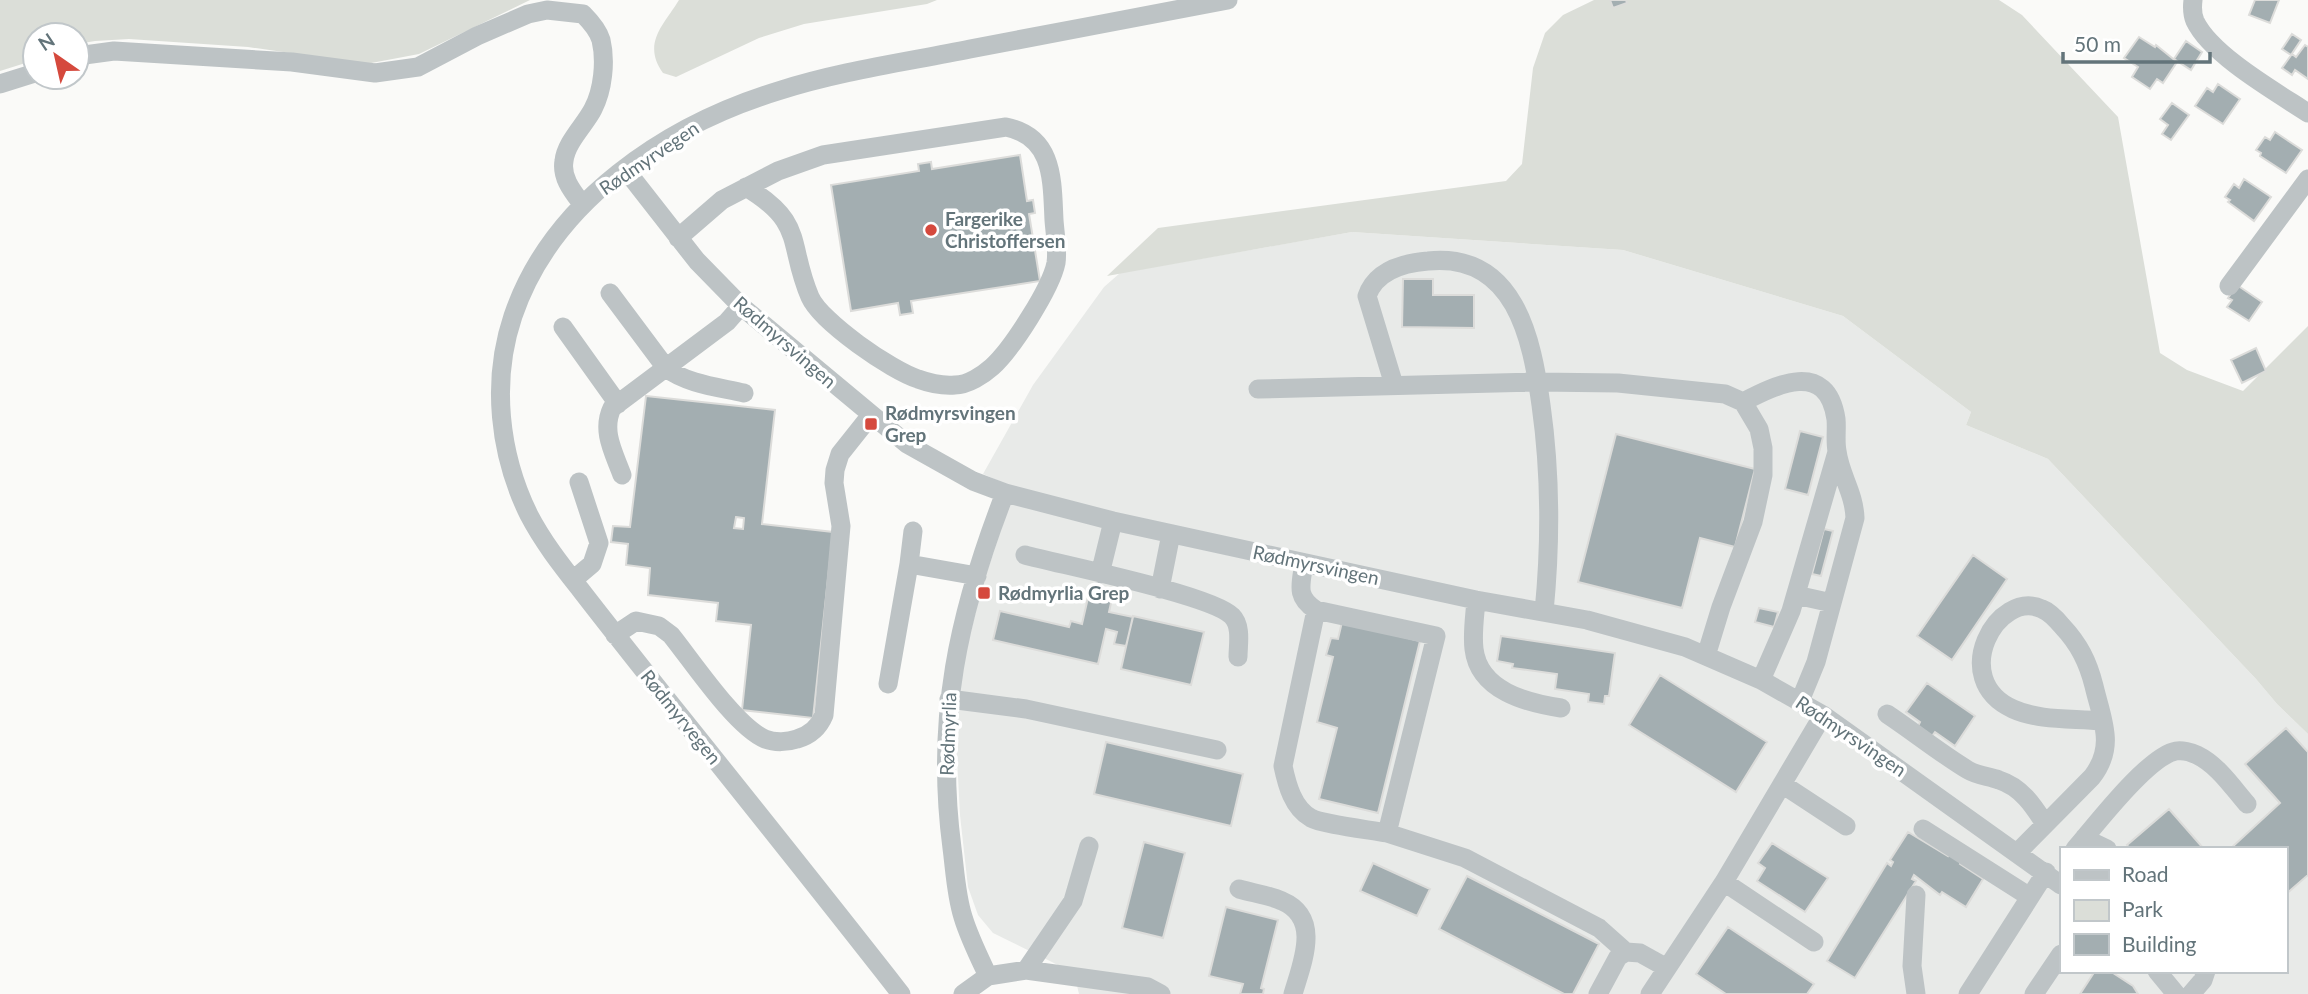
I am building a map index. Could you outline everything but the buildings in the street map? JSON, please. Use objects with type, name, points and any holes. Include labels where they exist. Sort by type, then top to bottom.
[{"type":"street","name":"Rødmyrvegen","points":[[901,994],[615,635],[547,545],[521,497],[504,437],[501,394],[504,353],[520,295],[551,242],[582,204],[625,169],[670,139],[740,104],[778,91],[881,67],[1228,0]]},
{"type":"street","points":[[2193,0],[2195,22],[2222,53],[2308,113]]},
{"type":"street","points":[[91,53],[127,52],[292,62],[375,74],[418,66],[528,14],[547,10],[583,14],[601,39],[603,57],[601,91],[564,160],[570,188],[582,204]]},
{"type":"street","points":[[0,84],[21,77]]},
{"type":"street","points":[[678,238],[722,200],[747,187],[778,171],[823,155],[1006,127],[1021,130],[1041,148],[1052,177],[1056,261],[1052,277],[1006,351],[993,366],[958,386],[917,379],[877,356],[831,324],[819,312],[810,298],[793,234],[786,220],[771,203],[747,187]]},
{"type":"street","name":"Rødmyrsvingen","points":[[625,169],[697,261],[741,306],[907,444],[973,481],[1005,494],[1112,521],[1639,633],[1706,656],[1761,680],[1823,715],[2017,853],[2055,875]]},
{"type":"street","points":[[2230,286],[2308,179]]},
{"type":"street","points":[[1394,385],[1367,296],[1371,285],[1381,275],[1408,264],[1430,260],[1451,261],[1471,266],[1504,289],[1524,324],[1532,347],[1546,440],[1550,548],[1544,612]]},
{"type":"street","points":[[610,293],[666,368],[683,379],[744,393]]},
{"type":"street","points":[[622,475],[606,429],[612,408],[727,322],[741,306]]},
{"type":"street","points":[[563,327],[618,404]]},
{"type":"street","points":[[1258,389],[1538,382],[1618,383],[1725,394],[1743,402],[1759,429],[1763,448],[1763,475],[1753,523],[1721,607],[1706,656]]},
{"type":"street","points":[[1743,402],[1779,384],[1808,382],[1818,386],[1832,404],[1836,418],[1837,452],[1854,502],[1855,518],[1816,662],[1800,701]]},
{"type":"street","points":[[615,635],[636,621],[659,626],[671,635],[752,731],[766,739],[783,742],[811,733],[821,724],[824,715],[841,526],[834,483],[835,470],[839,454],[871,415]]},
{"type":"street","points":[[1761,680],[1791,611],[1837,452]]},
{"type":"street","points":[[573,580],[592,564],[599,543],[579,482]]},
{"type":"street","name":"Rødmyrlia","points":[[988,976],[963,917],[958,891],[946,791],[945,747],[955,656],[977,576],[1005,494]]},
{"type":"street","points":[[1100,574],[1112,521]]},
{"type":"street","points":[[888,684],[913,531]]},
{"type":"street","points":[[1160,589],[1171,534]]},
{"type":"street","points":[[1025,555],[1160,589],[1224,609],[1238,624],[1238,657]]},
{"type":"street","points":[[1304,563],[1300,592],[1305,603],[1316,610],[1436,636],[1387,833]]},
{"type":"street","points":[[909,564],[977,576]]},
{"type":"street","points":[[1796,595],[1832,603]]},
{"type":"street","points":[[1476,600],[1474,649],[1480,667],[1493,683],[1510,695],[1532,704],[1562,708]]},
{"type":"street","points":[[2017,853],[2102,764],[2106,738],[2102,720],[2083,653],[2073,637],[2056,618],[2042,609],[2030,606],[2013,610],[2001,618],[1991,629],[1981,649],[1983,675],[1996,697],[2011,708],[2030,715],[2102,720]]},
{"type":"street","points":[[1316,610],[1283,766],[1286,783],[1296,805],[1312,819],[1387,833],[1465,858],[1598,928],[1626,951],[1640,953],[1667,968]]},
{"type":"street","points":[[949,699],[1026,709],[1217,750]]},
{"type":"street","points":[[1887,714],[1969,770],[2020,790],[2045,824]]},
{"type":"street","points":[[1650,994],[1724,882],[1823,715]]},
{"type":"street","points":[[2080,843],[2153,764],[2176,751],[2197,755],[2210,763],[2247,804]]},
{"type":"street","points":[[1782,784],[1846,825]]},
{"type":"street","points":[[1923,829],[2030,897]]},
{"type":"street","points":[[2080,843],[2098,847]]},
{"type":"street","points":[[1026,970],[1073,901],[1089,846]]},
{"type":"street","points":[[1968,994],[2030,897],[2055,875]]},
{"type":"street","points":[[1724,882],[1814,942]]},
{"type":"street","points":[[1239,889],[1282,901],[1295,909],[1303,920],[1306,950],[1293,994]]},
{"type":"street","points":[[1916,895],[1912,966],[1916,994]]},
{"type":"street","points":[[1598,994],[1618,957],[1626,951]]},
{"type":"street","points":[[2034,994],[2060,955]]},
{"type":"street","points":[[963,994],[988,976],[1026,970],[1148,987],[1161,994]]},
{"type":"street","points":[[2159,973],[2176,994]]},
{"type":"street","points":[[2191,994],[2205,973]]},
{"type":"shaded area","points":[[1352,232],[1623,250],[1843,316],[1971,412],[1966,425],[2048,459],[2308,734],[2308,994],[1079,994],[1074,973],[993,933],[978,915],[968,887],[960,815],[955,718],[962,668],[981,590],[1015,488],[983,474],[1033,385],[1104,287],[1120,273]]},
{"type":"green space","points":[[0,0],[530,0],[419,54],[366,64],[248,47],[129,39],[91,42],[91,21],[21,21],[21,64],[0,71]]},
{"type":"green space","points":[[679,0],[937,0],[927,4],[804,24],[759,38],[676,77],[663,73],[654,53],[657,35]]},
{"type":"green space","points":[[1594,0],[1999,0],[2022,15],[2118,117],[2160,353],[2187,370],[2243,391],[2308,326],[2308,734],[2048,459],[1966,425],[1971,412],[1843,316],[1623,250],[1352,232],[1107,276],[1158,228],[1506,181],[1522,164],[1533,68],[1545,33],[1563,15]]},
{"type":"place","name":"Fargerike Christoffersen","points":[[931,230]]},
{"type":"place","name":"Rødmyrsvingen Grep","points":[[871,424]]},
{"type":"place","name":"Rødmyrlia Grep","points":[[984,593]]}]
